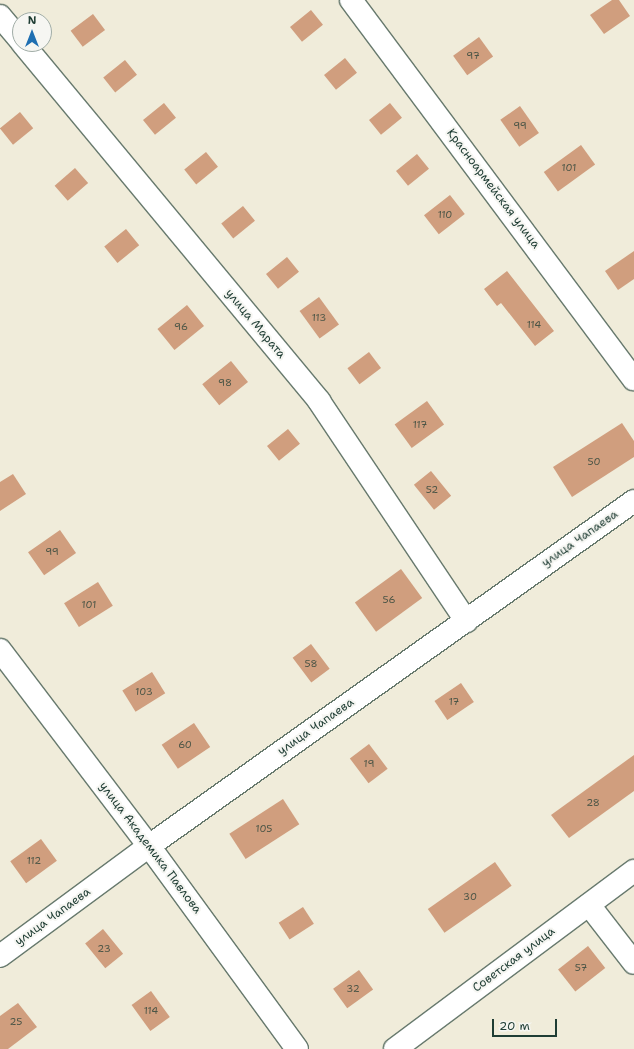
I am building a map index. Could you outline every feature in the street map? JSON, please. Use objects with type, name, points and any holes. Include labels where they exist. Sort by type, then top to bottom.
[{"type":"street","name":"Красноармейская улица","points":[[351,0],[634,379]]},
{"type":"street","points":[[0,16],[12,30]]},
{"type":"street","name":"улица Марата","points":[[30,52],[319,401],[466,621]]},
{"type":"street","name":"улица Чапаева","points":[[0,956],[149,846],[634,501]]},
{"type":"street","name":"улица Академика Павлова","points":[[0,650],[149,846],[297,1049]]},
{"type":"street","name":"Советская улица","points":[[395,1049],[634,871]]},
{"type":"street","points":[[589,905],[634,963]]},
{"type":"building","points":[[612,0],[619,0],[630,16],[604,34],[590,15]]},
{"type":"building","points":[[311,10],[323,25],[302,42],[290,27]]},
{"type":"building","points":[[93,14],[105,30],[83,47],[71,31]]},
{"type":"building","points":[[479,37],[493,56],[467,75],[453,56]]},
{"type":"building","points":[[345,58],[357,73],[336,90],[324,75]]},
{"type":"building","points":[[125,60],[137,75],[115,92],[103,78]]},
{"type":"building","points":[[164,103],[176,118],[155,135],[143,120]]},
{"type":"building","points":[[390,103],[402,118],[381,135],[369,120]]},
{"type":"building","points":[[520,106],[539,133],[519,147],[500,120]]},
{"type":"building","points":[[20,112],[33,128],[13,145],[0,128]]},
{"type":"building","points":[[581,145],[595,164],[558,191],[544,172]]},
{"type":"building","points":[[206,152],[218,167],[196,184],[184,170]]},
{"type":"building","points":[[417,154],[429,169],[408,186],[396,171]]},
{"type":"building","points":[[75,168],[88,183],[68,201],[55,186]]},
{"type":"building","points":[[450,195],[465,214],[439,234],[424,215]]},
{"type":"building","points":[[243,206],[255,221],[233,238],[221,224]]},
{"type":"building","points":[[126,229],[139,245],[117,263],[104,247]]},
{"type":"building","points":[[634,251],[634,279],[618,290],[605,271]]},
{"type":"building","points":[[287,257],[299,272],[278,289],[266,274]]},
{"type":"building","points":[[507,271],[554,331],[535,346],[501,303],[497,306],[484,289]]},
{"type":"building","points":[[319,297],[339,325],[320,339],[300,311]]},
{"type":"building","points":[[187,305],[204,326],[174,350],[157,329]]},
{"type":"building","points":[[369,352],[381,368],[359,384],[347,368]]},
{"type":"building","points":[[231,361],[248,382],[219,405],[202,384]]},
{"type":"building","points":[[427,401],[444,424],[412,448],[395,425]]},
{"type":"building","points":[[622,423],[634,441],[634,457],[572,497],[553,467]]},
{"type":"building","points":[[288,429],[300,444],[279,461],[267,446]]},
{"type":"building","points":[[431,471],[451,496],[434,510],[414,485]]},
{"type":"building","points":[[13,474],[26,494],[0,511],[0,482]]},
{"type":"building","points":[[60,530],[76,553],[44,575],[28,552]]},
{"type":"building","points":[[401,569],[422,598],[376,632],[355,603]]},
{"type":"building","points":[[98,582],[113,606],[79,627],[64,603]]},
{"type":"building","points":[[311,644],[330,669],[311,683],[293,658]]},
{"type":"building","points":[[152,672],[165,693],[136,712],[122,691]]},
{"type":"building","points":[[461,683],[474,702],[447,720],[434,701]]},
{"type":"building","points":[[194,723],[210,747],[178,769],[162,745]]},
{"type":"building","points":[[369,744],[388,769],[368,783],[350,758]]},
{"type":"building","points":[[634,755],[634,791],[569,838],[551,815]]},
{"type":"building","points":[[283,799],[299,824],[246,859],[229,834]]},
{"type":"building","points":[[41,839],[57,861],[26,883],[10,861]]},
{"type":"building","points":[[495,862],[512,886],[444,933],[428,909]]},
{"type":"building","points":[[303,907],[314,924],[290,940],[279,923]]},
{"type":"building","points":[[103,929],[123,954],[105,968],[85,943]]},
{"type":"building","points":[[588,946],[605,968],[575,991],[558,969]]},
{"type":"building","points":[[359,970],[373,989],[347,1008],[333,989]]},
{"type":"building","points":[[151,991],[170,1017],[150,1031],[132,1005]]},
{"type":"building","points":[[18,1003],[37,1027],[8,1049],[0,1049],[0,1016]]}]
